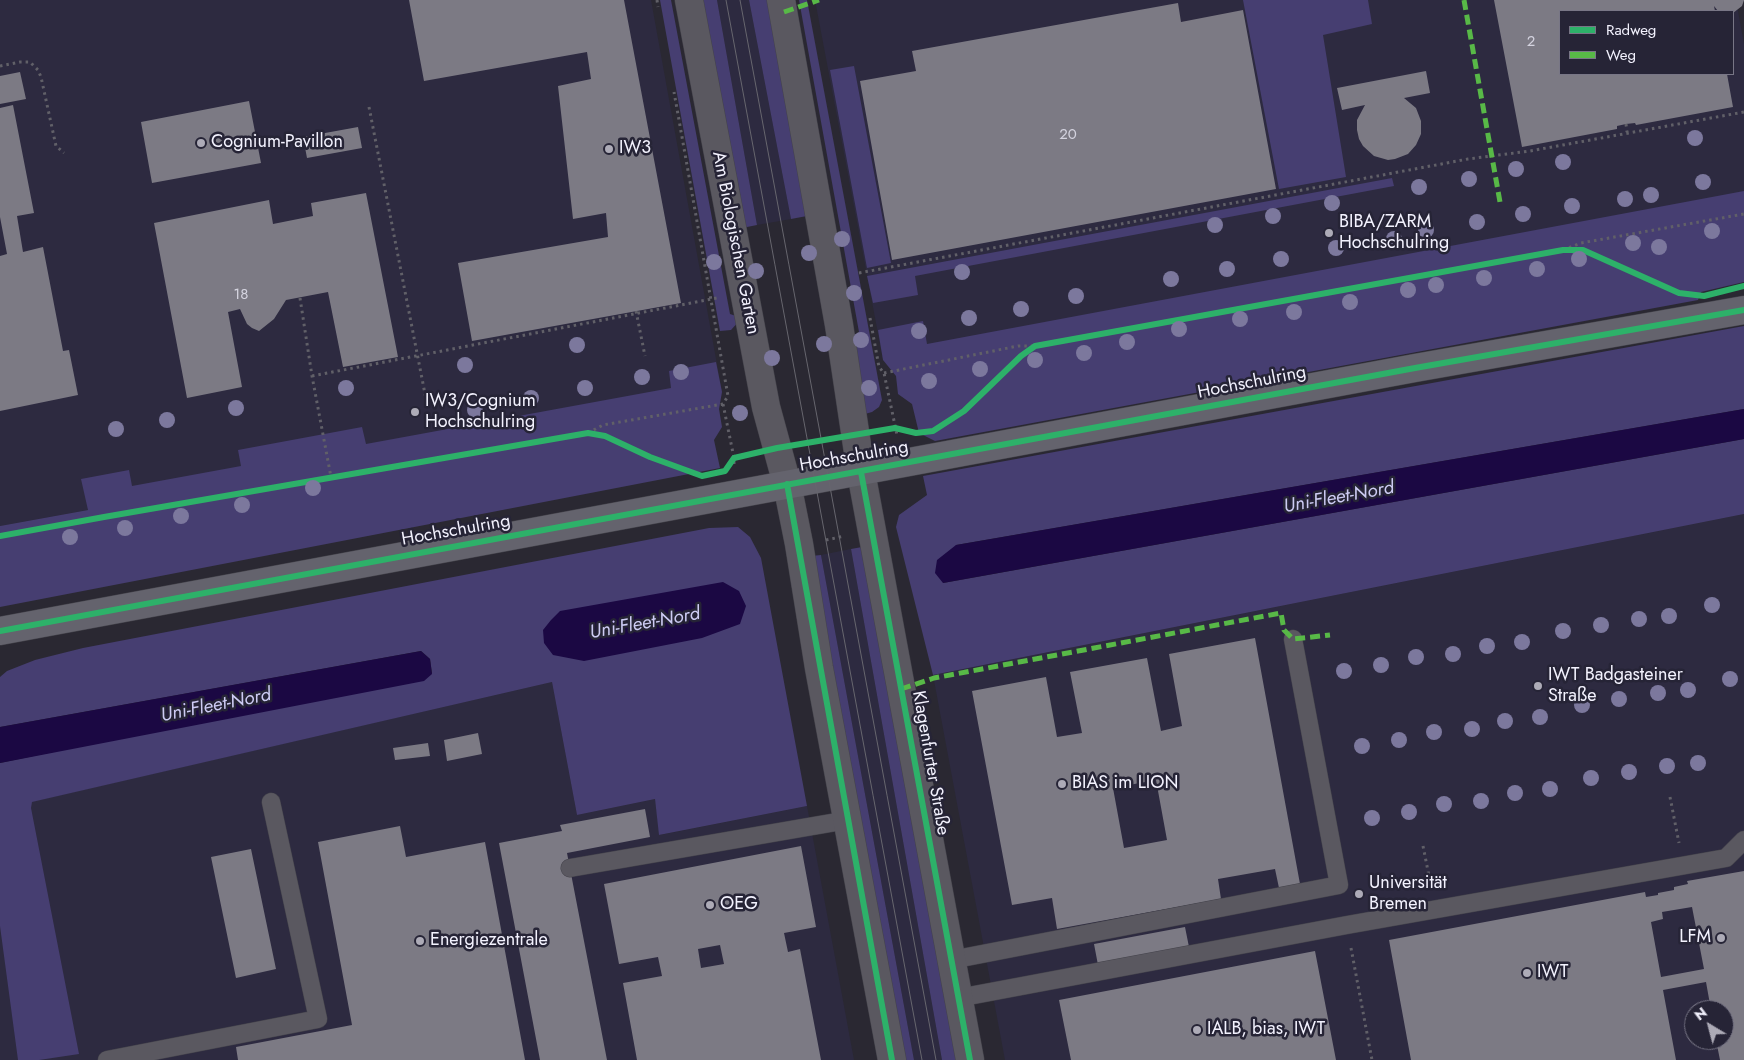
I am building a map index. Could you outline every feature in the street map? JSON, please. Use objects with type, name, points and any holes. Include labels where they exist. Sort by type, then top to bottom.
[{"type":"street","name":"Am Biologischen Garten","points":[[689,0],[766,407],[787,484]]},
{"type":"street","points":[[781,0],[831,279],[861,472]]},
{"type":"street","name":"Hochschulring","points":[[0,632],[787,484],[861,472],[1405,370],[1744,310]]},
{"type":"street","name":"Klagenfurter Straße","points":[[861,472],[970,1060]]},
{"type":"street","points":[[787,484],[799,544],[819,668],[892,1060]]},
{"type":"lane","points":[[951,960],[1339,885],[1293,639]]},
{"type":"lane","points":[[107,1060],[318,1019],[271,802]]},
{"type":"lane","points":[[570,868],[848,820]]},
{"type":"lane","points":[[958,998],[1347,925],[1726,858],[1744,840]]},
{"type":"path","points":[[657,0],[658,9]]},
{"type":"path","points":[[0,66],[30,62],[38,70],[56,146],[64,153]]},
{"type":"path","points":[[674,91],[728,396],[723,404],[734,458],[730,496]]},
{"type":"path","points":[[369,107],[426,398]]},
{"type":"path","points":[[831,279],[1468,159],[1530,151],[1744,112]]},
{"type":"path","points":[[1626,124],[1627,132]]},
{"type":"path","points":[[1563,250],[1581,243],[1744,214]]},
{"type":"path","points":[[1083,224],[1084,230]]},
{"type":"path","points":[[1563,250],[1583,250]]},
{"type":"path","points":[[312,376],[745,293]]},
{"type":"path","points":[[300,298],[331,477]]},
{"type":"path","points":[[637,313],[645,356]]},
{"type":"path","points":[[904,464],[899,429],[884,373],[1018,346],[1035,346]]},
{"type":"path","points":[[1028,351],[1035,346]]},
{"type":"path","points":[[588,432],[603,425],[723,404]]},
{"type":"path","points":[[588,432],[596,434]]},
{"type":"path","points":[[799,544],[872,531]]},
{"type":"path","points":[[1670,797],[1677,836]]},
{"type":"path","points":[[1423,846],[1435,909]]},
{"type":"path","points":[[1347,925],[1372,1060]]},
{"type":"shaded area","points":[[0,0],[651,0],[722,392],[715,395],[0,526]]},
{"type":"shaded area","points":[[660,0],[671,0],[730,314],[740,320],[731,330],[720,331]]},
{"type":"shaded area","points":[[699,0],[717,0],[757,225],[742,228]]},
{"type":"shaded area","points":[[717,0],[749,0],[791,219],[757,225]]},
{"type":"shaded area","points":[[749,0],[767,0],[807,216],[791,219]]},
{"type":"shaded area","points":[[799,0],[807,0],[882,400],[879,407],[865,414],[850,340],[859,332]]},
{"type":"shaded area","points":[[815,0],[1736,0],[1744,44],[1744,204],[883,360]]},
{"type":"shaded area","points":[[1243,0],[1368,0],[1372,24],[1323,35],[1346,177],[1279,189]]},
{"type":"shaded area","points":[[854,66],[891,263],[867,268],[830,70]]},
{"type":"shaded area","points":[[1392,178],[1394,186],[915,276],[918,295],[873,303],[867,276]]},
{"type":"shaded area","points":[[1744,191],[1744,282],[1701,292],[1698,300],[935,441],[919,433],[912,404],[898,394],[896,376],[883,360],[878,330],[923,321],[927,344]]},
{"type":"shaded area","points":[[1744,326],[1744,409],[956,545],[943,583],[1744,439],[1744,514],[933,675],[896,527],[899,515],[927,495],[923,476]]},
{"type":"shaded area","points":[[716,362],[722,392],[719,409],[722,427],[714,440],[720,468],[0,607],[0,526],[88,510],[81,479],[129,470],[132,486],[241,466],[238,450],[362,427],[366,444],[671,388],[669,371]]},
{"type":"shaded area","name":"Universität Bremen","points":[[1744,514],[1744,1060],[1005,1060],[933,675]]},
{"type":"shaded area","points":[[738,527],[750,537],[761,558],[807,806],[659,835],[655,799],[577,815],[552,682],[32,802],[31,808],[79,1054],[39,1060],[18,1060],[0,926],[0,763],[432,673],[430,659],[421,651],[0,727],[0,677],[7,671],[35,660],[83,648],[709,528]]},
{"type":"shaded area","points":[[862,547],[957,1060],[942,1060],[851,549]]},
{"type":"shaded area","points":[[851,549],[942,1060],[914,1060],[821,555]]},
{"type":"shaded area","points":[[821,555],[914,1060],[904,1060],[811,556]]},
{"type":"shaded area","points":[[552,682],[577,815],[655,799],[660,835],[807,806],[854,1060],[0,1060],[0,809]]},
{"type":"water","name":"Uni-Fleet-Nord","points":[[1744,409],[1744,439],[943,583],[935,573],[937,560],[956,545]]},
{"type":"water","name":"Uni-Fleet-Nord","points":[[723,582],[739,591],[746,606],[740,624],[702,638],[584,661],[553,655],[544,643],[543,630],[560,611]]},
{"type":"water","name":"Uni-Fleet-Nord","points":[[421,651],[430,659],[432,674],[424,681],[0,763],[0,727]]},
{"type":"building","name":"IW3","points":[[409,0],[624,0],[681,303],[472,341],[458,263],[608,237],[606,213],[573,219],[558,86],[591,79],[587,52],[424,81]]},
{"type":"building","points":[[1494,0],[1744,0],[1742,6],[1734,12],[1734,10],[1717,10],[1714,6],[1715,10],[1559,10],[1559,75],[1727,75],[1733,107],[1636,125],[1635,123],[1626,124],[1617,126],[1617,129],[1522,147]]},
{"type":"building","points":[[1178,3],[1181,22],[1243,10],[1276,189],[892,260],[860,81],[916,71],[912,51]]},
{"type":"building","points":[[1426,71],[1430,93],[1404,98],[1416,108],[1421,121],[1421,134],[1416,145],[1408,154],[1395,159],[1388,160],[1374,156],[1363,146],[1357,130],[1357,120],[1365,105],[1342,110],[1337,88]]},
{"type":"building","points":[[20,72],[26,99],[0,104],[0,76]]},
{"type":"building","name":"Cognium-Pavillon","points":[[249,101],[261,163],[152,183],[141,122]]},
{"type":"building","points":[[13,105],[34,213],[17,216],[23,252],[43,247],[63,351],[69,350],[78,395],[0,411],[0,256],[7,254],[0,217],[0,108]]},
{"type":"building","points":[[358,127],[362,148],[307,158],[303,137]]},
{"type":"building","points":[[366,193],[398,357],[343,367],[328,292],[286,300],[274,319],[259,331],[247,324],[240,309],[228,312],[242,387],[187,398],[154,223],[269,200],[273,224],[313,216],[311,203]]},
{"type":"building","name":"BIAS im LION","points":[[1255,638],[1300,884],[1279,888],[1275,869],[1218,879],[1221,899],[1057,929],[1052,898],[1012,905],[972,691],[1046,677],[1057,737],[1082,733],[1070,672],[1147,658],[1161,731],[1182,726],[1169,654]],"holes":[[[1156,780],[1167,840],[1124,848],[1113,788]]]},
{"type":"building","points":[[478,733],[482,754],[447,761],[444,740]]},
{"type":"building","points":[[428,743],[430,756],[395,760],[393,748]]},
{"type":"building","points":[[645,809],[650,837],[567,853],[607,1060],[540,1060],[499,843],[562,831],[560,825]]},
{"type":"building","name":"Energiezentrale","points":[[400,826],[406,857],[485,842],[525,1060],[238,1060],[236,1047],[352,1025],[318,842]]},
{"type":"building","points":[[801,846],[816,927],[784,933],[788,952],[800,949],[821,1060],[637,1060],[623,983],[662,976],[658,957],[619,964],[604,884]],"holes":[[[720,945],[724,964],[701,968],[698,949]]]},
{"type":"building","points":[[251,849],[276,969],[236,978],[211,857]]},
{"type":"building","name":"IWT","points":[[1744,871],[1744,1060],[1720,1060],[1718,1050],[1734,1050],[1734,1000],[1709,1000],[1706,982],[1663,990],[1676,1060],[1411,1060],[1389,940],[1645,892],[1646,897],[1658,895],[1658,893],[1674,890],[1674,887],[1688,884],[1687,881]],"holes":[[[1692,907],[1704,969],[1661,977],[1651,922],[1663,919],[1662,912]]]},
{"type":"building","points":[[1185,927],[1189,947],[1098,965],[1094,944]]},
{"type":"building","name":"IALB, bias, IWT","points":[[1315,951],[1336,1060],[1071,1060],[1059,1000]]},
{"type":"tram line","points":[[726,0],[922,1060]]},
{"type":"tram line","points":[[740,0],[936,1060]]},
{"type":"marked path","points":[[784,12],[819,0]]},
{"type":"marked path","points":[[1464,0],[1500,202]]},
{"type":"marked path","points":[[901,689],[934,678],[1281,613],[1284,630],[1293,639],[1330,635]]},
{"type":"cycle path","points":[[0,536],[588,433],[605,436],[650,457],[702,476],[725,471],[734,458],[777,448],[895,428],[916,433],[933,431],[964,411],[1021,356],[1035,346],[1563,250],[1583,250],[1679,293],[1704,296],[1744,286]]},
{"type":"cycle path","points":[[0,631],[1415,368],[1744,310]]},
{"type":"cycle path","points":[[861,472],[970,1060]]},
{"type":"cycle path","points":[[787,484],[892,1060]]},
{"type":"place","name":"Cognium-Pavillon","points":[[201,143]]},
{"type":"place","name":"IW3","points":[[609,149]]},
{"type":"place","name":"BIBA/ZARM Hochschulring","points":[[1329,233]]},
{"type":"place","name":"IW3/Cognium Hochschulring","points":[[415,412]]},
{"type":"place","name":"IWT Badgasteiner Straße","points":[[1538,686]]},
{"type":"place","name":"BIAS im LION","points":[[1062,784]]},
{"type":"place","name":"Universität Bremen","points":[[1359,894]]},
{"type":"place","name":"OEG","points":[[710,905]]},
{"type":"place","name":"LFM","points":[[1721,938]]},
{"type":"place","name":"Energiezentrale","points":[[420,941]]},
{"type":"place","name":"IWT","points":[[1527,973]]},
{"type":"place","name":"IALB, bias, IWT","points":[[1197,1030]]}]
